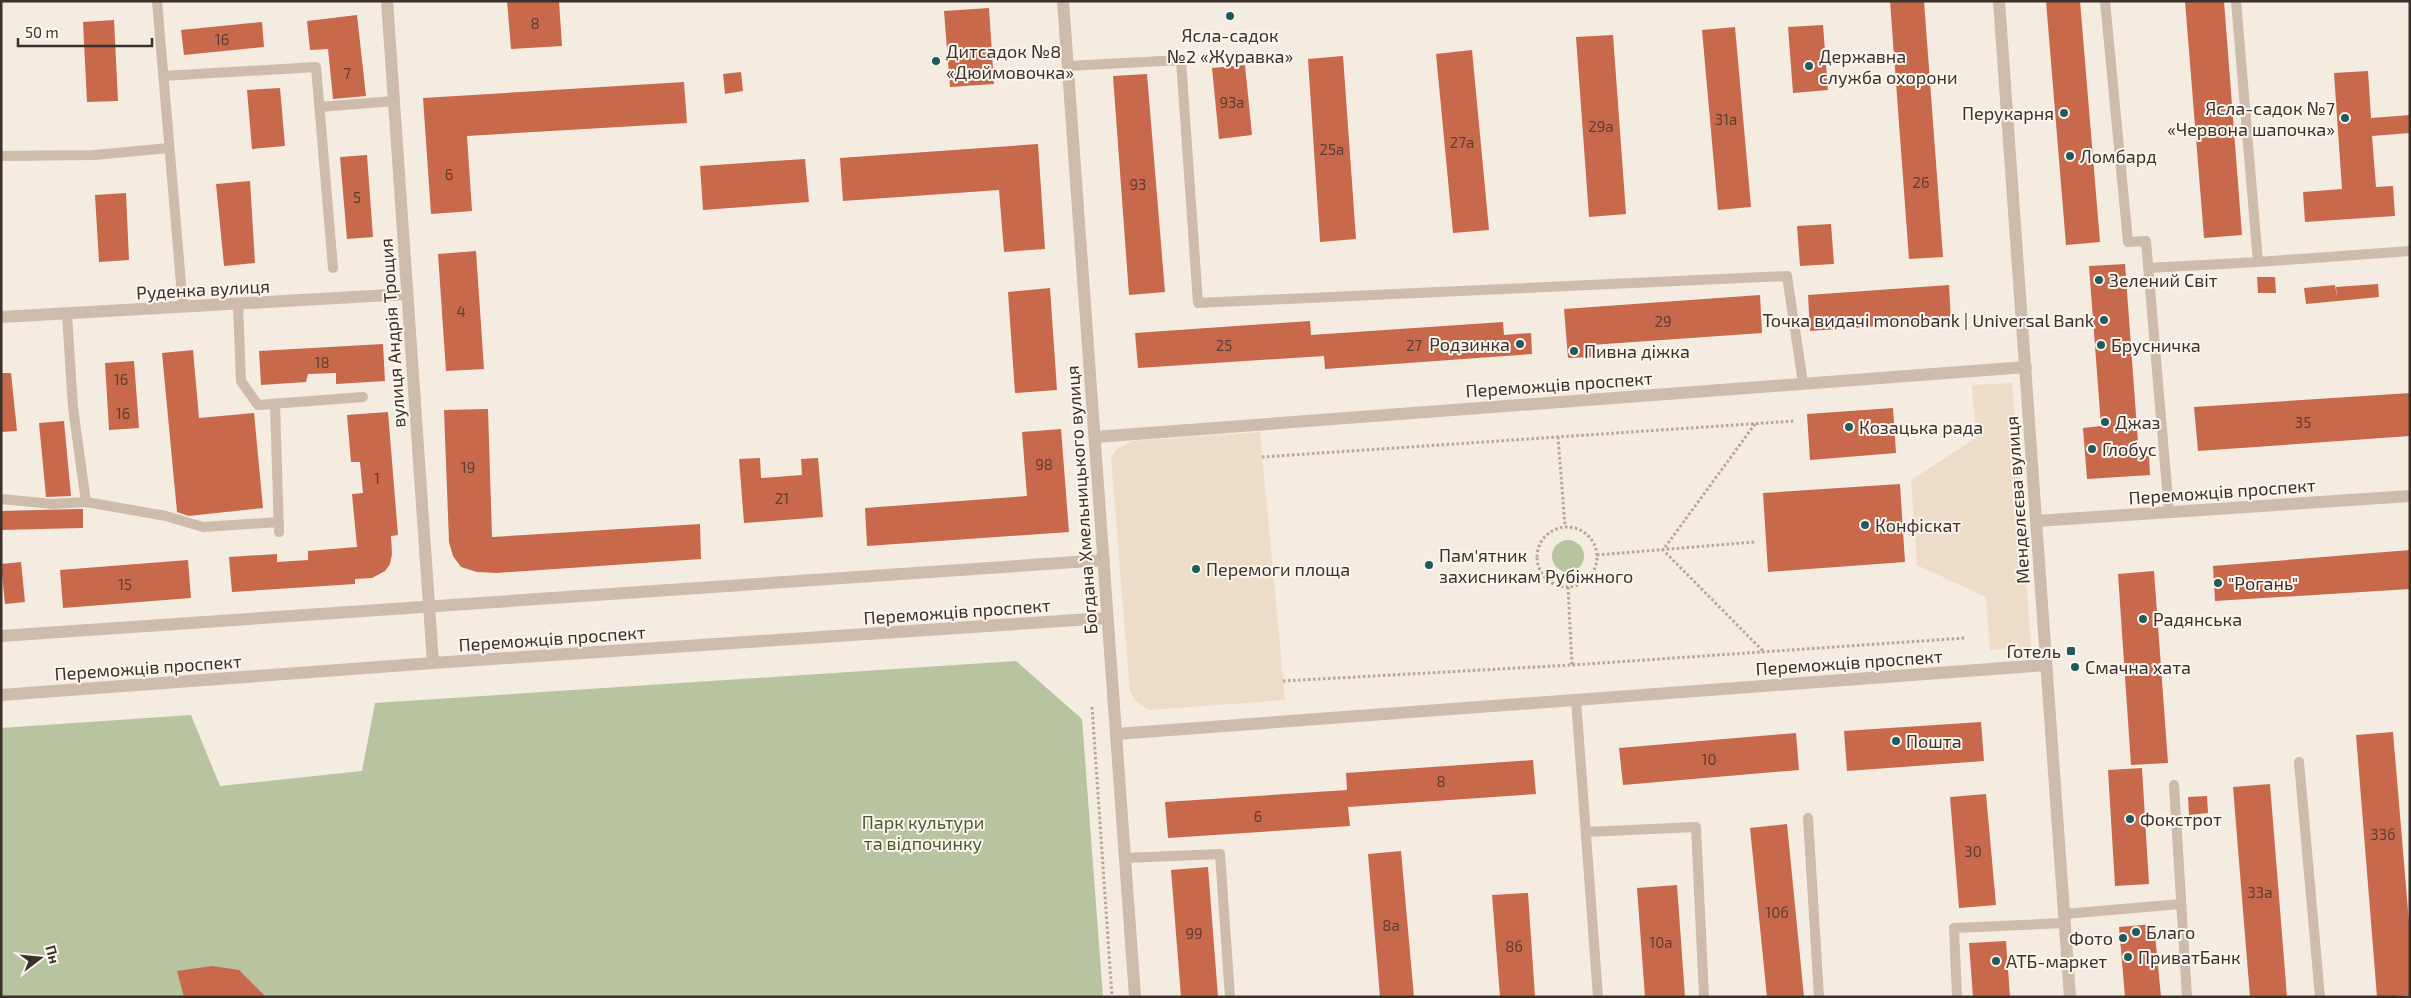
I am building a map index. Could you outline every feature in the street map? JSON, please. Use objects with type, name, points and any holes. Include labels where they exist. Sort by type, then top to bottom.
[{"type":"street","name":"вулиця Андрія Трощия","points":[[387,1],[433,663]]},
{"type":"street","name":"Богдана Хмельницького вулиця","points":[[1063,1],[1134,997]]},
{"type":"street","name":"Менделєєва вулиця","points":[[1999,1],[2070,997]]},
{"type":"street","name":"Руденка вулиця","points":[[1,318],[407,294]]},
{"type":"street","name":"Переможців проспект","points":[[1095,437],[2026,367]]},
{"type":"street","name":"Переможців проспект","points":[[2036,521],[2410,496]]},
{"type":"street","points":[[1,636],[1104,560]]},
{"type":"street","name":"Переможців проспект","points":[[1,695],[433,663],[1106,618]]},
{"type":"street","name":"Переможців проспект","points":[[1116,734],[2046,665]]},
{"type":"lane","points":[[157,1],[183,307]]},
{"type":"lane","points":[[2105,1],[2128,242],[2146,241],[2169,512]]},
{"type":"lane","points":[[2236,1],[2258,262]]},
{"type":"lane","points":[[1068,66],[1180,60],[1198,303],[1787,276],[1803,383]]},
{"type":"lane","points":[[163,76],[316,67],[333,268]]},
{"type":"lane","points":[[320,107],[394,101]]},
{"type":"lane","points":[[1,156],[94,155],[170,148]]},
{"type":"lane","points":[[2148,268],[2410,251]]},
{"type":"lane","points":[[238,304],[241,381],[258,405],[362,397]]},
{"type":"lane","points":[[67,314],[73,408],[86,502]]},
{"type":"lane","points":[[1,499],[52,504],[86,502],[166,516],[202,528],[279,527],[274,404]]},
{"type":"lane","points":[[1576,700],[1598,997]]},
{"type":"lane","points":[[2300,762],[2320,997]]},
{"type":"lane","points":[[2174,785],[2187,997]]},
{"type":"lane","points":[[1808,818],[1819,997]]},
{"type":"lane","points":[[1586,832],[1696,827],[1704,997]]},
{"type":"lane","points":[[1125,858],[1220,854],[1230,997]]},
{"type":"lane","points":[[1957,997],[1954,928],[2064,919],[2181,904]]},
{"type":"path","points":[[1262,457],[1794,421]]},
{"type":"path","points":[[1663,550],[1755,423]]},
{"type":"path","points":[[1558,437],[1565,526]]},
{"type":"path","points":[[1565,526],[1583,531],[1595,546],[1597,555],[1592,575],[1584,582],[1568,587],[1554,585],[1546,579],[1539,571],[1536,560],[1537,550],[1541,541],[1555,528],[1565,526]]},
{"type":"path","points":[[1597,555],[1754,542]]},
{"type":"path","points":[[1663,550],[1764,652]]},
{"type":"path","points":[[1568,587],[1572,665]]},
{"type":"path","points":[[1283,681],[1572,665],[1965,638]]},
{"type":"path","points":[[1092,707],[1112,997]]},
{"type":"green space","points":[[1568,540],[1574,541],[1579,545],[1583,550],[1583,562],[1579,567],[1574,571],[1568,572],[1562,571],[1557,567],[1553,562],[1552,556],[1553,550],[1557,545],[1562,541]]},
{"type":"green space","name":"Парк культури та відпочинку","points":[[1016,661],[1082,719],[1103,997],[1,997],[1,728],[191,715],[220,786],[362,771],[375,703]]},
{"type":"shaded area","points":[[2012,383],[2031,647],[1990,650],[1986,597],[1917,565],[1911,480],[1976,438],[1972,385]]},
{"type":"shaded area","name":"Перемоги площа","points":[[1260,432],[1285,700],[1149,710],[1136,701],[1130,692],[1111,457],[1116,450],[1132,441]]},
{"type":"building","points":[[507,1],[559,1],[562,46],[511,49]]},
{"type":"building","points":[[1890,1],[1924,1],[1943,257],[1909,259]]},
{"type":"building","points":[[2046,1],[2080,1],[2100,242],[2066,245]]},
{"type":"building","points":[[2185,1],[2224,1],[2242,235],[2204,238]]},
{"type":"building","points":[[989,8],[994,84],[950,87],[944,11]]},
{"type":"building","points":[[357,15],[366,96],[333,99],[328,49],[310,50],[307,21]]},
{"type":"building","points":[[114,20],[118,101],[87,102],[83,22]]},
{"type":"building","points":[[262,22],[264,47],[184,55],[181,30]]},
{"type":"building","points":[[1823,25],[1828,90],[1793,93],[1788,27]]},
{"type":"building","points":[[1735,27],[1751,207],[1718,210],[1702,30]]},
{"type":"building","points":[[1613,35],[1626,214],[1589,217],[1576,37]]},
{"type":"building","points":[[1472,50],[1489,230],[1453,233],[1436,54]]},
{"type":"building","points":[[1343,56],[1356,239],[1320,242],[1308,59]]},
{"type":"building","points":[[1245,65],[1252,135],[1219,139],[1212,68]]},
{"type":"building","points":[[2368,71],[2371,118],[2410,115],[2410,133],[2372,136],[2376,187],[2393,186],[2395,216],[2305,222],[2303,192],[2342,189],[2334,73]]},
{"type":"building","points":[[741,72],[743,91],[725,94],[723,74]]},
{"type":"building","points":[[1147,74],[1165,292],[1129,295],[1113,76]]},
{"type":"building","points":[[684,82],[687,123],[467,136],[472,211],[431,214],[423,98]]},
{"type":"building","points":[[280,88],[285,146],[252,149],[247,90]]},
{"type":"building","points":[[1038,144],[1045,249],[1004,252],[999,190],[843,201],[840,158]]},
{"type":"building","points":[[367,155],[373,237],[347,239],[340,157]]},
{"type":"building","points":[[805,159],[809,202],[703,210],[700,166]]},
{"type":"building","points":[[250,181],[255,263],[224,266],[216,184]]},
{"type":"building","points":[[126,193],[129,260],[99,262],[95,195]]},
{"type":"building","points":[[1831,224],[1834,264],[1800,266],[1797,226]]},
{"type":"building","points":[[476,251],[484,369],[446,371],[438,254]]},
{"type":"building","points":[[2125,264],[2139,456],[2149,456],[2150,475],[2087,479],[2083,428],[2101,426],[2089,266]]},
{"type":"building","points":[[2257,277],[2275,277],[2276,293],[2258,293]]},
{"type":"building","points":[[2378,284],[2379,297],[2306,304],[2304,288],[2335,285],[2337,297],[2336,287]]},
{"type":"building","points":[[1949,285],[1951,321],[1810,331],[1808,295]]},
{"type":"building","points":[[1050,288],[1057,390],[1015,393],[1008,292]]},
{"type":"building","points":[[1760,295],[1762,333],[1591,345],[1594,357],[1568,358],[1564,309]]},
{"type":"building","points":[[1310,321],[1311,335],[1503,322],[1504,335],[1531,333],[1532,354],[1325,369],[1324,356],[1138,368],[1135,333]]},
{"type":"building","points":[[383,344],[385,381],[336,384],[336,373],[308,374],[306,382],[261,385],[259,351]]},
{"type":"building","points":[[193,350],[199,418],[254,413],[263,508],[189,516],[177,512],[162,353]]},
{"type":"building","points":[[134,361],[139,428],[109,430],[105,363]]},
{"type":"building","points":[[1,373],[11,373],[17,431],[1,432]]},
{"type":"building","points":[[2410,393],[2410,436],[2198,451],[2194,407]]},
{"type":"building","points":[[1893,408],[1896,453],[1810,460],[1807,414]]},
{"type":"building","points":[[488,409],[492,537],[700,524],[701,559],[497,573],[477,572],[461,567],[453,556],[449,542],[444,410]]},
{"type":"building","points":[[388,412],[398,535],[391,536],[392,554],[390,564],[385,571],[372,578],[355,579],[355,584],[232,592],[229,557],[277,554],[277,562],[308,560],[308,551],[357,547],[352,494],[363,493],[360,462],[351,462],[347,415]]},
{"type":"building","points":[[64,421],[71,496],[46,497],[39,423]]},
{"type":"building","points":[[1061,429],[1069,532],[867,546],[865,508],[1027,496],[1022,432]]},
{"type":"building","points":[[760,458],[761,478],[802,475],[801,459],[818,458],[823,517],[744,523],[739,459]]},
{"type":"building","points":[[1900,484],[1905,562],[1768,572],[1763,493]]},
{"type":"building","points":[[83,509],[83,528],[1,530],[1,511]]},
{"type":"building","points":[[2410,550],[2410,589],[2215,601],[2213,566]]},
{"type":"building","points":[[188,560],[191,598],[63,608],[60,570]]},
{"type":"building","points":[[21,562],[25,602],[5,604],[1,564]]},
{"type":"building","points":[[2154,571],[2168,763],[2131,765],[2118,574]]},
{"type":"building","points":[[1981,722],[1984,761],[1847,771],[1844,731]]},
{"type":"building","points":[[2393,732],[2410,934],[2410,995],[2377,997],[2356,735]]},
{"type":"building","points":[[1796,733],[1799,770],[1623,785],[1619,748]]},
{"type":"building","points":[[1533,760],[1536,794],[1348,807],[1350,826],[1168,838],[1165,802],[1347,790],[1346,773]]},
{"type":"building","points":[[2142,768],[2149,884],[2115,886],[2108,770]]},
{"type":"building","points":[[2270,784],[2287,997],[2250,997],[2233,787]]},
{"type":"building","points":[[1986,794],[1996,905],[1959,908],[1950,797]]},
{"type":"building","points":[[2207,796],[2208,813],[2189,815],[2188,797]]},
{"type":"building","points":[[1787,824],[1804,997],[1767,997],[1750,828]]},
{"type":"building","points":[[1401,851],[1414,997],[1380,997],[1368,854]]},
{"type":"building","points":[[1208,867],[1218,997],[1181,997],[1171,870]]},
{"type":"building","points":[[1677,885],[1685,997],[1645,997],[1637,888]]},
{"type":"building","points":[[1528,893],[1535,997],[1500,997],[1492,895]]},
{"type":"building","points":[[2154,924],[2161,997],[2125,997],[2119,927]]},
{"type":"building","points":[[2006,941],[2010,997],[1973,997],[1969,943]]},
{"type":"building","points":[[212,966],[239,970],[266,997],[184,997],[177,971]]},
{"type":"place","name":"Ясла-садок №2 «Журавка»","points":[[1230,16]]},
{"type":"place","name":"Дитсадок №8 «Дюймовочка»","points":[[936,61]]},
{"type":"place","name":"Державна служба охорони","points":[[1809,66]]},
{"type":"place","name":"Перукарня","points":[[2064,113]]},
{"type":"place","name":"Ясла-садок №7 «Червона шапочка»","points":[[2345,118]]},
{"type":"place","name":"Ломбард","points":[[2070,156]]},
{"type":"place","name":"Зелений Світ","points":[[2099,280]]},
{"type":"place","name":"Точка видачі monobank | Universal Bank","points":[[2104,320]]},
{"type":"place","name":"Родзинка","points":[[1520,344]]},
{"type":"place","name":"Брусничка","points":[[2101,345]]},
{"type":"place","name":"Пивна діжка","points":[[1574,351]]},
{"type":"place","name":"Джаз","points":[[2105,422]]},
{"type":"place","name":"Козацька рада","points":[[1849,427]]},
{"type":"place","name":"Глобус","points":[[2092,449]]},
{"type":"place","name":"Конфіскат","points":[[1865,525]]},
{"type":"place","name":"Пам'ятник захисникам Рубіжного","points":[[1429,565]]},
{"type":"place","name":"Перемоги площа","points":[[1196,569]]},
{"type":"place","name":"\"Рогань\"","points":[[2218,583]]},
{"type":"place","name":"Радянська","points":[[2143,619]]},
{"type":"place","name":"Готель","points":[[2071,651]]},
{"type":"place","name":"Смачна хата","points":[[2075,667]]},
{"type":"place","name":"Пошта","points":[[1896,741]]},
{"type":"place","name":"Фокстрот","points":[[2130,819]]},
{"type":"place","name":"Благо","points":[[2136,932]]},
{"type":"place","name":"Фото","points":[[2123,938]]},
{"type":"place","name":"ПриватБанк","points":[[2128,957]]},
{"type":"place","name":"АТБ-маркет","points":[[1996,961]]}]
